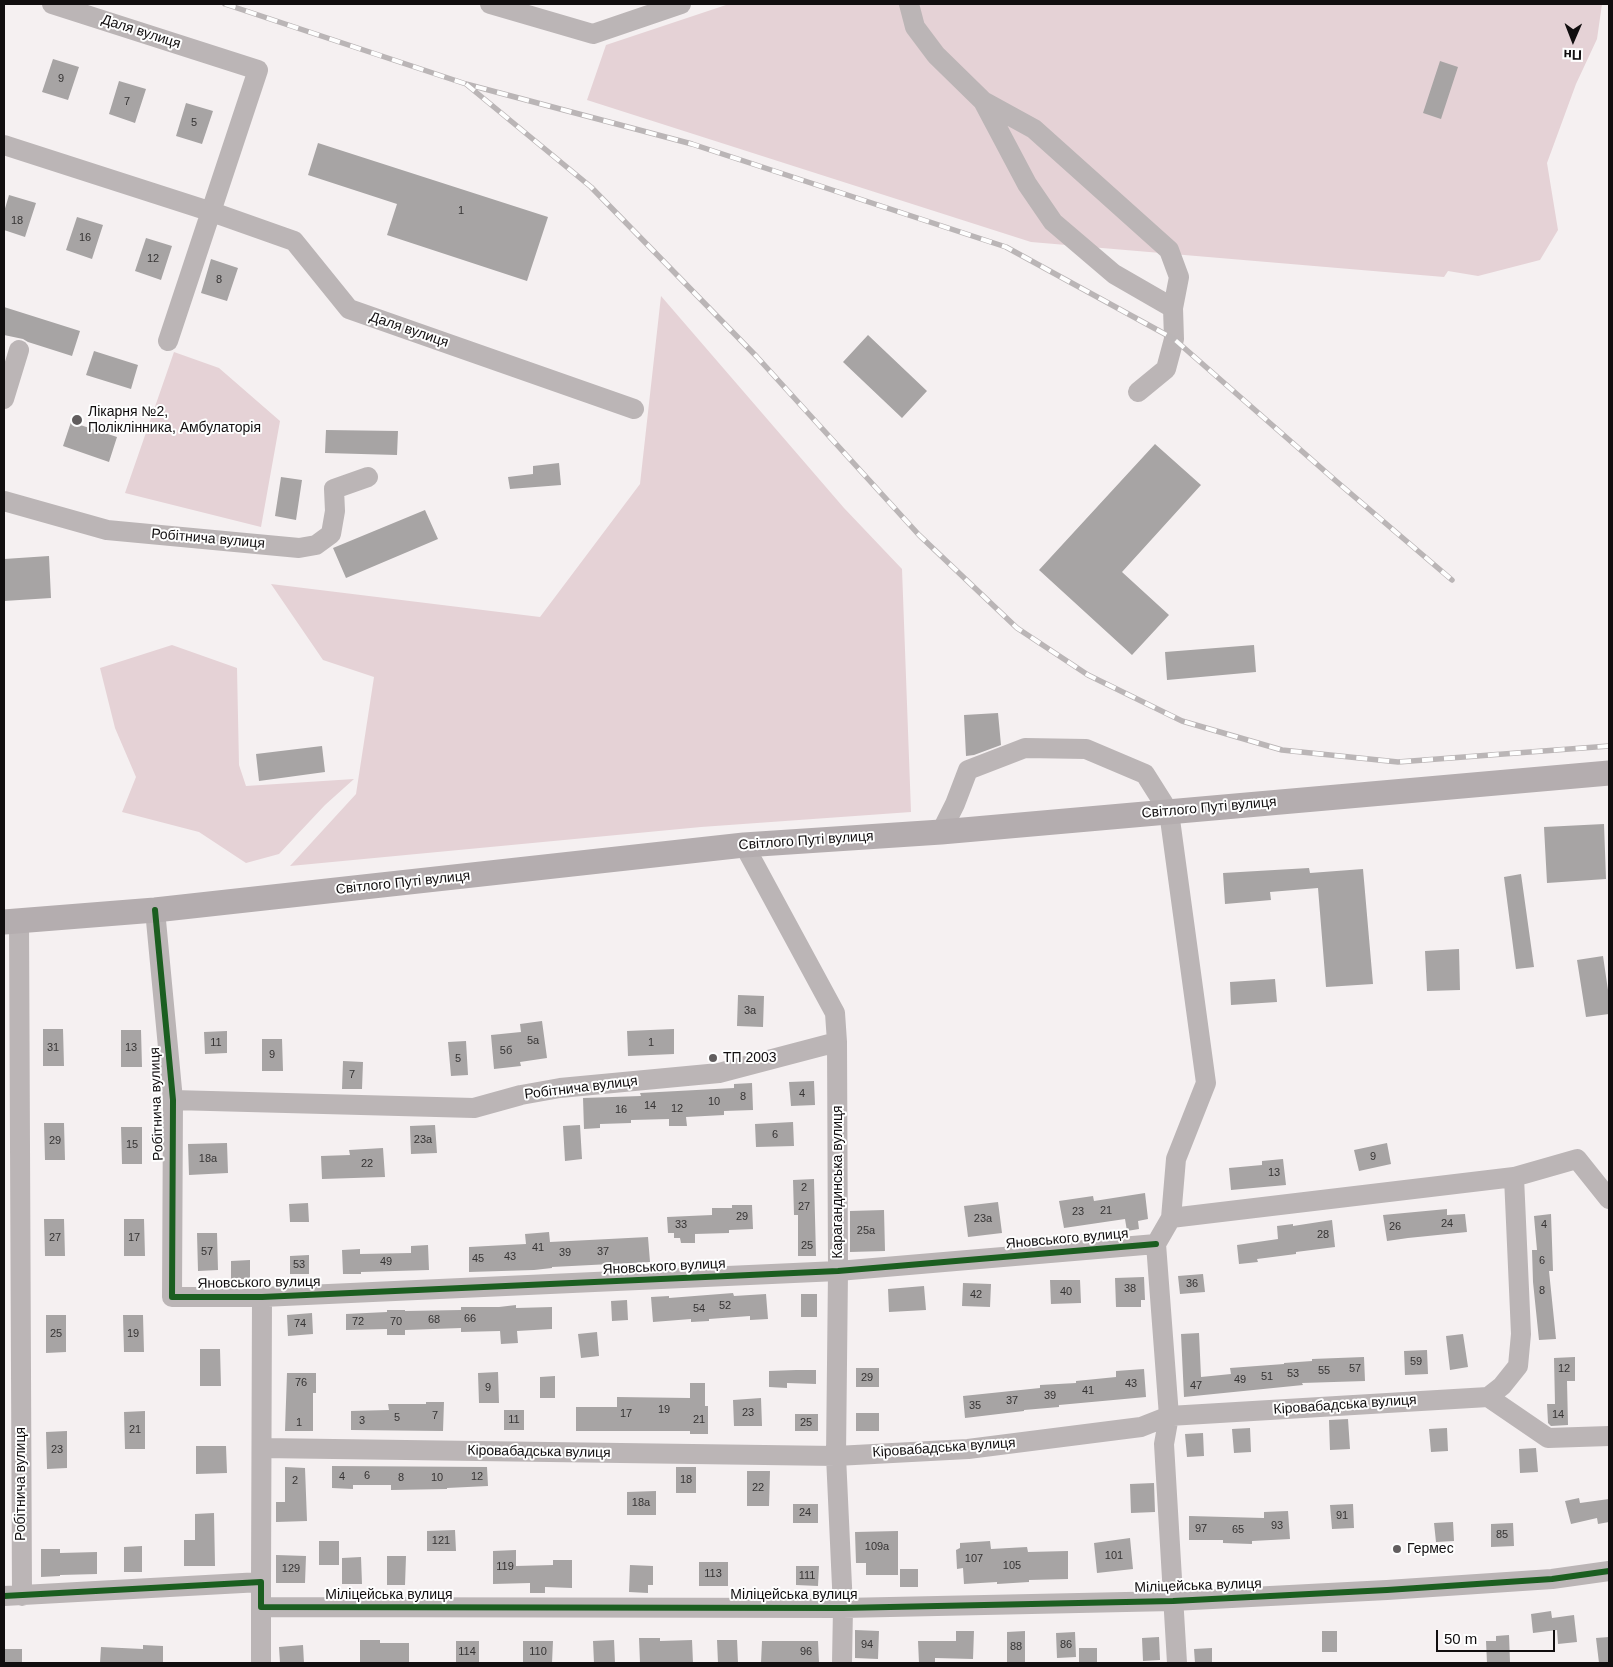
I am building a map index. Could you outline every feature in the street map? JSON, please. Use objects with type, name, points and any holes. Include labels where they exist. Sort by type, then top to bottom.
[{"type":"main road","name":"Світлого Путі вулиця","points":[[11,922],[155,910],[744,845],[941,832],[1609,774]]},
{"type":"street","name":"Даля вулиця","points":[[52,4],[258,70],[168,341]]},
{"type":"street","points":[[490,4],[593,34],[681,4]]},
{"type":"street","points":[[909,4],[914,27],[936,55],[983,101],[1034,129],[1169,250],[1179,278],[1173,308],[1174,340],[1166,369],[1138,392]]},
{"type":"street","points":[[983,101],[1027,184],[1053,222],[1114,274],[1173,308]]},
{"type":"street","name":"Даля вулиця","points":[[4,145],[212,212],[294,241],[348,309],[634,409]]},
{"type":"street","points":[[4,399],[19,350]]},
{"type":"street","name":"Робітнича вулиця","points":[[4,501],[107,530],[299,548],[316,545],[332,534],[335,511],[334,490],[368,477]]},
{"type":"street","points":[[941,832],[955,804],[968,770],[1025,748],[1086,749],[1144,774],[1169,812],[1206,1083],[1176,1159],[1171,1218],[1156,1244],[1169,1416],[1164,1444],[1177,1663]]},
{"type":"street","name":"Карагандинська вулиця","points":[[744,845],[835,1013],[837,1042],[838,1271],[836,1456],[843,1608],[842,1663]]},
{"type":"street","name":"Робітнича вулиця","points":[[155,910],[173,1100],[172,1296]]},
{"type":"street","name":"Робітнича вулиця","points":[[11,922],[13,1596]]},
{"type":"street","name":"Робітнича вулиця","points":[[173,1100],[474,1108],[521,1095],[560,1088],[719,1073],[837,1042]]},
{"type":"street","points":[[1171,1218],[1514,1177],[1577,1159],[1609,1199]]},
{"type":"street","points":[[1514,1177],[1521,1334],[1518,1366],[1502,1386],[1488,1397],[1548,1438],[1609,1436]]},
{"type":"street","name":"Яновського вулиця","points":[[172,1296],[262,1297],[838,1271],[1156,1244]]},
{"type":"street","points":[[261,1663],[262,1297]]},
{"type":"street","name":"Кіровабадська вулиця","points":[[262,1448],[836,1456],[968,1449],[1141,1427],[1169,1416],[1488,1397]]},
{"type":"street","name":"Міліцейська вулиця","points":[[261,1607],[843,1608],[1173,1601],[1552,1579],[1609,1571]]},
{"type":"street","points":[[13,1596],[261,1582]]},
{"type":"shaded area","points":[[729,4],[1602,4],[1597,39],[1576,84],[1547,163],[1558,230],[1540,260],[1478,276],[1448,271],[1444,277],[1031,242],[587,100],[606,45]]},
{"type":"shaded area","points":[[661,296],[844,508],[902,569],[911,812],[701,827],[290,866],[356,794],[374,677],[323,660],[271,584],[540,617],[640,484]]},
{"type":"shaded area","points":[[174,352],[219,368],[280,421],[261,527],[125,493]]},
{"type":"shaded area","points":[[172,645],[237,668],[239,765],[246,786],[354,779],[325,805],[279,854],[246,863],[199,832],[122,812],[136,777],[115,728],[100,668]]},
{"type":"building","points":[[53,59],[79,67],[68,100],[42,92]]},
{"type":"building","points":[[1440,61],[1458,67],[1441,119],[1423,113]]},
{"type":"building","points":[[119,81],[146,89],[135,123],[109,114]]},
{"type":"building","points":[[186,103],[213,111],[202,144],[176,136]]},
{"type":"building","points":[[318,143],[548,217],[527,281],[387,235],[397,204],[308,175]]},
{"type":"building","points":[[9,195],[36,203],[25,237],[4,230],[4,212]]},
{"type":"building","points":[[77,217],[103,225],[92,259],[66,250]]},
{"type":"building","points":[[146,238],[172,246],[161,280],[135,271]]},
{"type":"building","points":[[211,259],[238,268],[227,301],[201,293]]},
{"type":"building","points":[[4,307],[80,331],[72,356],[23,339],[4,335]]},
{"type":"building","points":[[868,335],[927,391],[902,418],[843,362]]},
{"type":"building","points":[[94,351],[138,365],[131,389],[86,375]]},
{"type":"building","points":[[71,422],[117,437],[109,462],[63,446]]},
{"type":"building","points":[[326,430],[398,431],[397,455],[325,453]]},
{"type":"building","points":[[1155,444],[1201,485],[1122,572],[1169,615],[1132,655],[1039,570]]},
{"type":"building","points":[[559,463],[561,485],[510,489],[508,477],[533,474],[533,466]]},
{"type":"building","points":[[281,477],[302,480],[296,520],[275,516]]},
{"type":"building","points":[[425,510],[438,539],[346,578],[333,548]]},
{"type":"building","points":[[49,556],[51,598],[4,601],[4,559]]},
{"type":"building","points":[[1254,645],[1256,672],[1167,680],[1165,652]]},
{"type":"building","points":[[998,713],[1001,745],[966,756],[964,715]]},
{"type":"building","points":[[322,746],[325,772],[259,781],[256,754]]},
{"type":"building","points":[[1604,824],[1606,879],[1547,883],[1544,827]]},
{"type":"building","points":[[1309,868],[1310,873],[1363,869],[1373,984],[1326,987],[1318,888],[1270,892],[1271,900],[1225,904],[1223,873]]},
{"type":"building","points":[[1521,874],[1534,967],[1516,969],[1504,877]]},
{"type":"building","points":[[1459,949],[1460,990],[1427,991],[1425,951]]},
{"type":"building","points":[[1603,956],[1609,997],[1609,1014],[1586,1017],[1577,960]]},
{"type":"building","points":[[1275,979],[1277,1002],[1231,1005],[1230,982]]},
{"type":"building","points":[[738,995],[764,996],[763,1027],[737,1026]]},
{"type":"building","points":[[542,1021],[547,1058],[520,1062],[521,1066],[494,1069],[491,1035],[521,1032],[520,1024]]},
{"type":"building","points":[[43,1029],[63,1029],[64,1066],[43,1066]]},
{"type":"building","points":[[674,1029],[674,1054],[628,1056],[627,1031]]},
{"type":"building","points":[[121,1030],[141,1030],[142,1067],[121,1067]]},
{"type":"building","points":[[227,1031],[227,1053],[205,1054],[204,1032]]},
{"type":"building","points":[[262,1039],[282,1039],[283,1071],[262,1071]]},
{"type":"building","points":[[466,1041],[468,1075],[451,1076],[448,1042]]},
{"type":"building","points":[[343,1061],[363,1062],[362,1089],[342,1089]]},
{"type":"building","points":[[814,1081],[815,1105],[791,1106],[789,1082]]},
{"type":"building","points":[[752,1083],[753,1110],[724,1111],[724,1115],[686,1117],[687,1126],[669,1126],[669,1119],[631,1120],[631,1123],[600,1124],[600,1128],[584,1129],[583,1098],[641,1096],[640,1093],[734,1088],[734,1084]]},
{"type":"building","points":[[793,1122],[794,1146],[756,1147],[755,1124]]},
{"type":"building","points":[[44,1123],[64,1123],[65,1160],[45,1160]]},
{"type":"building","points":[[435,1125],[437,1153],[411,1154],[410,1126]]},
{"type":"building","points":[[580,1125],[582,1159],[565,1161],[563,1126]]},
{"type":"building","points":[[121,1127],[142,1127],[142,1164],[122,1164]]},
{"type":"building","points":[[227,1143],[228,1173],[189,1175],[188,1144]]},
{"type":"building","points":[[1387,1143],[1391,1164],[1359,1171],[1354,1150]]},
{"type":"building","points":[[383,1148],[385,1177],[322,1179],[321,1156],[350,1155],[349,1150]]},
{"type":"building","points":[[1283,1159],[1286,1185],[1231,1190],[1229,1168],[1262,1165],[1262,1161]]},
{"type":"building","points":[[814,1179],[816,1256],[798,1256],[798,1215],[794,1215],[793,1180]]},
{"type":"building","points":[[1145,1193],[1148,1219],[1138,1221],[1139,1229],[1127,1231],[1125,1219],[1064,1228],[1059,1201],[1093,1196],[1094,1201]]},
{"type":"building","points":[[998,1202],[1002,1233],[968,1237],[964,1206]]},
{"type":"building","points":[[308,1203],[309,1222],[290,1222],[289,1204]]},
{"type":"building","points":[[732,1205],[752,1205],[753,1229],[729,1230],[729,1233],[695,1234],[695,1243],[681,1243],[680,1238],[674,1238],[674,1233],[668,1233],[667,1217],[712,1215],[712,1208],[732,1208]]},
{"type":"building","points":[[1447,1209],[1447,1215],[1465,1214],[1467,1232],[1387,1241],[1383,1215]]},
{"type":"building","points":[[884,1210],[885,1251],[850,1252],[850,1211]]},
{"type":"building","points":[[1551,1214],[1553,1271],[1549,1271],[1556,1339],[1539,1340],[1533,1282],[1532,1250],[1537,1250],[1534,1216]]},
{"type":"building","points":[[44,1219],[64,1219],[65,1256],[45,1256]]},
{"type":"building","points":[[124,1219],[144,1219],[145,1256],[124,1256]]},
{"type":"building","points":[[1332,1220],[1335,1247],[1296,1252],[1296,1254],[1257,1259],[1258,1262],[1239,1264],[1237,1245],[1278,1239],[1277,1226],[1293,1224],[1293,1226]]},
{"type":"building","points":[[549,1232],[550,1242],[648,1237],[650,1262],[552,1267],[534,1270],[469,1272],[469,1247],[526,1244],[525,1234]]},
{"type":"building","points":[[197,1233],[217,1233],[218,1270],[198,1271]]},
{"type":"building","points":[[428,1245],[429,1270],[343,1274],[342,1250],[360,1249],[360,1254],[411,1253],[411,1246]]},
{"type":"building","points":[[309,1255],[309,1274],[290,1274],[290,1256]]},
{"type":"building","points":[[250,1260],[250,1279],[231,1279],[231,1261]]},
{"type":"building","points":[[1203,1274],[1205,1292],[1180,1294],[1178,1276]]},
{"type":"building","points":[[1144,1277],[1145,1300],[1141,1300],[1141,1307],[1116,1307],[1115,1278]]},
{"type":"building","points":[[1050,1280],[1080,1280],[1081,1303],[1051,1304]]},
{"type":"building","points":[[963,1283],[991,1284],[990,1307],[962,1306]]},
{"type":"building","points":[[924,1286],[926,1310],[889,1312],[888,1289]]},
{"type":"building","points":[[733,1293],[734,1296],[766,1294],[768,1319],[750,1320],[750,1316],[709,1319],[709,1321],[691,1322],[691,1319],[653,1322],[651,1297],[669,1296],[669,1298]]},
{"type":"building","points":[[801,1294],[817,1294],[817,1317],[801,1317]]},
{"type":"building","points":[[627,1300],[628,1320],[612,1321],[611,1301]]},
{"type":"building","points":[[516,1305],[516,1308],[552,1307],[552,1329],[517,1331],[518,1343],[501,1344],[500,1331],[461,1332],[461,1328],[405,1330],[405,1335],[387,1335],[387,1329],[346,1330],[346,1314],[387,1312],[387,1310],[461,1310],[461,1307]]},
{"type":"building","points":[[312,1313],[313,1334],[288,1336],[287,1315]]},
{"type":"building","points":[[46,1315],[66,1315],[66,1352],[46,1353]]},
{"type":"building","points":[[123,1315],[143,1315],[144,1352],[124,1352]]},
{"type":"building","points":[[597,1332],[599,1356],[581,1358],[578,1334]]},
{"type":"building","points":[[1199,1333],[1201,1377],[1231,1374],[1230,1368],[1312,1361],[1312,1359],[1364,1357],[1365,1381],[1302,1383],[1303,1385],[1184,1397],[1181,1334]]},
{"type":"building","points":[[1463,1334],[1468,1367],[1450,1370],[1446,1336]]},
{"type":"building","points":[[200,1349],[220,1349],[221,1386],[200,1386]]},
{"type":"building","points":[[1427,1350],[1428,1374],[1405,1375],[1404,1351]]},
{"type":"building","points":[[1575,1357],[1575,1381],[1567,1381],[1568,1425],[1551,1426],[1548,1423],[1547,1404],[1555,1404],[1554,1358]]},
{"type":"building","points":[[856,1368],[879,1368],[879,1387],[856,1387]]},
{"type":"building","points":[[1144,1369],[1146,1397],[1059,1405],[1059,1407],[965,1418],[963,1396],[1040,1388],[1040,1385],[1076,1383],[1076,1381],[1116,1377],[1116,1371]]},
{"type":"building","points":[[816,1370],[816,1384],[787,1383],[787,1388],[769,1387],[769,1371]]},
{"type":"building","points":[[498,1372],[499,1403],[479,1403],[478,1373]]},
{"type":"building","points":[[287,1373],[316,1373],[316,1393],[313,1393],[313,1431],[285,1431]]},
{"type":"building","points":[[555,1376],[555,1398],[540,1398],[540,1377]]},
{"type":"building","points":[[690,1383],[705,1383],[705,1406],[708,1406],[708,1434],[690,1434],[690,1431],[576,1431],[576,1407],[617,1407],[617,1397],[690,1398]]},
{"type":"building","points":[[761,1398],[762,1426],[734,1426],[733,1400]]},
{"type":"building","points":[[426,1402],[444,1402],[443,1431],[351,1430],[351,1411],[389,1410],[388,1404],[426,1404]]},
{"type":"building","points":[[504,1410],[524,1410],[524,1430],[504,1430]]},
{"type":"building","points":[[145,1411],[145,1449],[125,1449],[124,1412]]},
{"type":"building","points":[[856,1413],[879,1413],[879,1431],[856,1431]]},
{"type":"building","points":[[795,1414],[818,1414],[818,1431],[795,1431]]},
{"type":"building","points":[[1348,1419],[1350,1449],[1330,1450],[1329,1420]]},
{"type":"building","points":[[1250,1428],[1251,1452],[1234,1453],[1232,1429]]},
{"type":"building","points":[[1447,1428],[1448,1451],[1431,1452],[1429,1429]]},
{"type":"building","points":[[67,1431],[67,1468],[47,1469],[46,1432]]},
{"type":"building","points":[[1203,1433],[1204,1456],[1187,1457],[1185,1434]]},
{"type":"building","points":[[196,1446],[226,1446],[227,1473],[196,1474]]},
{"type":"building","points":[[1536,1448],[1538,1472],[1520,1473],[1519,1449]]},
{"type":"building","points":[[332,1466],[487,1467],[488,1486],[391,1490],[391,1485],[353,1485],[353,1489],[332,1488]]},
{"type":"building","points":[[285,1467],[305,1468],[307,1521],[276,1522],[276,1502],[285,1502]]},
{"type":"building","points":[[676,1467],[696,1467],[696,1493],[676,1493]]},
{"type":"building","points":[[747,1471],[770,1471],[769,1506],[747,1506]]},
{"type":"building","points":[[1154,1483],[1155,1512],[1131,1513],[1130,1484]]},
{"type":"building","points":[[656,1491],[656,1515],[627,1515],[627,1492]]},
{"type":"building","points":[[1579,1498],[1580,1503],[1609,1499],[1609,1522],[1598,1524],[1597,1518],[1571,1524],[1565,1501]]},
{"type":"building","points":[[793,1504],[818,1504],[818,1523],[793,1523]]},
{"type":"building","points":[[1353,1504],[1354,1528],[1332,1529],[1330,1505]]},
{"type":"building","points":[[1288,1511],[1290,1539],[1252,1541],[1252,1544],[1223,1543],[1223,1540],[1189,1540],[1189,1516],[1264,1518],[1264,1512]]},
{"type":"building","points":[[214,1513],[215,1566],[184,1566],[184,1540],[195,1540],[195,1514]]},
{"type":"building","points":[[1453,1522],[1454,1541],[1436,1542],[1434,1523]]},
{"type":"building","points":[[1513,1523],[1514,1546],[1491,1547],[1491,1524]]},
{"type":"building","points":[[455,1530],[456,1551],[427,1551],[427,1531]]},
{"type":"building","points":[[898,1531],[898,1575],[866,1575],[866,1563],[856,1563],[855,1532]]},
{"type":"building","points":[[1130,1538],[1133,1569],[1097,1573],[1094,1543]]},
{"type":"building","points":[[319,1541],[339,1541],[339,1565],[319,1565]]},
{"type":"building","points":[[990,1541],[991,1549],[1027,1547],[1028,1552],[1068,1551],[1068,1579],[1029,1580],[1029,1582],[997,1584],[997,1582],[964,1584],[963,1568],[957,1569],[956,1550],[960,1548],[960,1543]]},
{"type":"building","points":[[142,1546],[142,1572],[124,1572],[124,1547]]},
{"type":"building","points":[[41,1549],[60,1549],[60,1553],[97,1552],[97,1574],[41,1577]]},
{"type":"building","points":[[516,1550],[516,1566],[553,1565],[553,1560],[572,1560],[572,1588],[545,1587],[545,1593],[530,1593],[530,1583],[493,1584],[493,1551]]},
{"type":"building","points":[[276,1555],[306,1556],[305,1583],[276,1583]]},
{"type":"building","points":[[387,1556],[406,1556],[405,1585],[387,1585]]},
{"type":"building","points":[[361,1557],[362,1584],[342,1584],[342,1558]]},
{"type":"building","points":[[699,1562],[728,1562],[728,1586],[699,1586]]},
{"type":"building","points":[[630,1565],[653,1566],[653,1585],[648,1585],[648,1593],[629,1592]]},
{"type":"building","points":[[796,1566],[819,1566],[818,1586],[796,1585]]},
{"type":"building","points":[[900,1569],[918,1569],[918,1587],[900,1587]]},
{"type":"building","points":[[1551,1611],[1552,1618],[1574,1615],[1577,1642],[1558,1644],[1557,1630],[1533,1633],[1531,1614]]},
{"type":"building","points":[[855,1630],[879,1631],[878,1659],[855,1658]]},
{"type":"building","points":[[956,1631],[974,1631],[973,1659],[935,1658],[935,1663],[919,1663],[918,1641],[956,1641]]},
{"type":"building","points":[[1025,1631],[1025,1662],[1007,1662],[1007,1632]]},
{"type":"building","points":[[1322,1631],[1337,1631],[1337,1652],[1322,1652]]},
{"type":"building","points":[[1075,1632],[1076,1657],[1057,1658],[1056,1633]]},
{"type":"building","points":[[1509,1635],[1510,1662],[1487,1663],[1486,1641],[1496,1641],[1496,1636]]},
{"type":"building","points":[[1159,1637],[1160,1660],[1143,1661],[1142,1638]]},
{"type":"building","points":[[1609,1637],[1609,1663],[1599,1663],[1596,1638]]},
{"type":"building","points":[[639,1638],[660,1638],[660,1641],[692,1640],[693,1663],[640,1663]]},
{"type":"building","points":[[360,1640],[380,1640],[380,1643],[409,1643],[409,1663],[360,1663]]},
{"type":"building","points":[[614,1640],[615,1663],[594,1663],[593,1641]]},
{"type":"building","points":[[717,1640],[737,1640],[738,1663],[718,1663]]},
{"type":"building","points":[[456,1641],[479,1641],[479,1663],[456,1663]]},
{"type":"building","points":[[523,1641],[553,1641],[552,1663],[523,1663]]},
{"type":"building","points":[[762,1641],[818,1641],[819,1663],[761,1663]]},
{"type":"building","points":[[143,1645],[163,1646],[163,1663],[100,1663],[101,1647],[143,1649]]},
{"type":"building","points":[[303,1645],[304,1663],[280,1663],[279,1647]]},
{"type":"building","points":[[1079,1648],[1097,1648],[1097,1663],[1079,1663]]},
{"type":"building","points":[[1212,1648],[1212,1663],[1195,1663],[1194,1649]]},
{"type":"building","points":[[4,1649],[22,1649],[22,1663],[4,1663]]},
{"type":"railway","points":[[225,4],[466,84],[692,144],[1006,247],[1174,339],[1452,580]]},
{"type":"railway","points":[[466,84],[591,187],[757,357],[919,535],[1017,628],[1088,675],[1182,721],[1282,750],[1398,762],[1609,746]]},
{"type":"cycle path","points":[[155,910],[173,1100],[172,1297],[262,1297],[838,1271],[1156,1244]]},
{"type":"cycle path","points":[[4,1596],[261,1582],[261,1607],[843,1608],[1173,1601],[1552,1579],[1609,1571]]},
{"type":"place","name":"Лікарня №2, Поліклінника, Амбулаторія","points":[[77,420]]},
{"type":"place","name":"ТП 2003","points":[[713,1058]]},
{"type":"place","name":"Гермес","points":[[1397,1549]]}]
